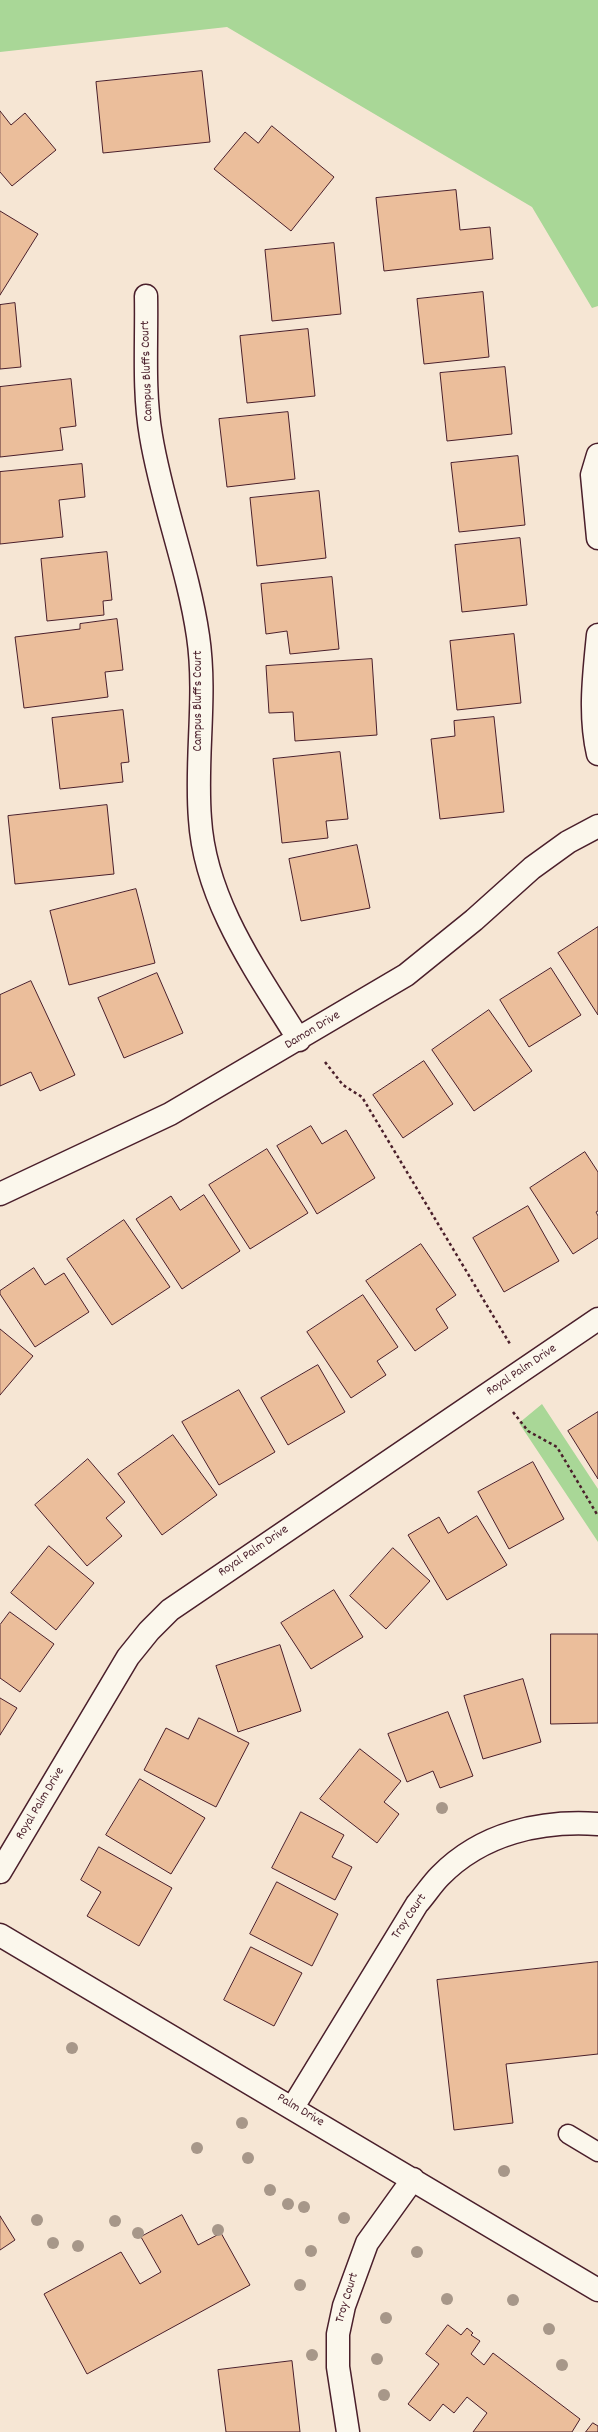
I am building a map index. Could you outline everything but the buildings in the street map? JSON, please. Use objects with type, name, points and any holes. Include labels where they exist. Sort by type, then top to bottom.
[{"type":"street","name":"Campus Bluffs Court","points":[[146,296],[147,408],[151,437],[189,586],[198,637],[202,677],[200,819],[205,857],[219,898],[239,942],[298,1040]]},
{"type":"street","points":[[598,455],[592,476],[598,538]]},
{"type":"street","points":[[598,635],[592,689],[593,734],[598,754]]},
{"type":"street","name":"Damon Drive","points":[[0,1194],[170,1114],[406,976],[474,920],[532,868],[568,842],[598,826]]},
{"type":"street","name":"Royal Palm Drive","points":[[0,1872],[128,1657],[149,1631],[170,1610],[598,1320]]},
{"type":"street","name":"Troy Court","points":[[292,2107],[417,1904],[440,1876],[471,1851],[503,1835],[538,1825],[574,1823],[598,1824]]},
{"type":"street","name":"Palm Drive","points":[[0,1935],[413,2178],[598,2290]]},
{"type":"street","name":"Troy Court","points":[[348,2432],[338,2367],[338,2334],[344,2306],[368,2243],[413,2178]]},
{"type":"lane","points":[[568,2134],[598,2152]]},
{"type":"path","points":[[325,1062],[342,1085],[362,1097],[514,1350]]},
{"type":"path","points":[[517,1406],[512,1411],[528,1431],[557,1447],[598,1516]]},
{"type":"green space","points":[[0,0],[598,0],[598,306],[592,308],[532,207],[227,27],[0,52]]},
{"type":"green space","points":[[542,1404],[598,1489],[598,1542],[519,1423]]}]
